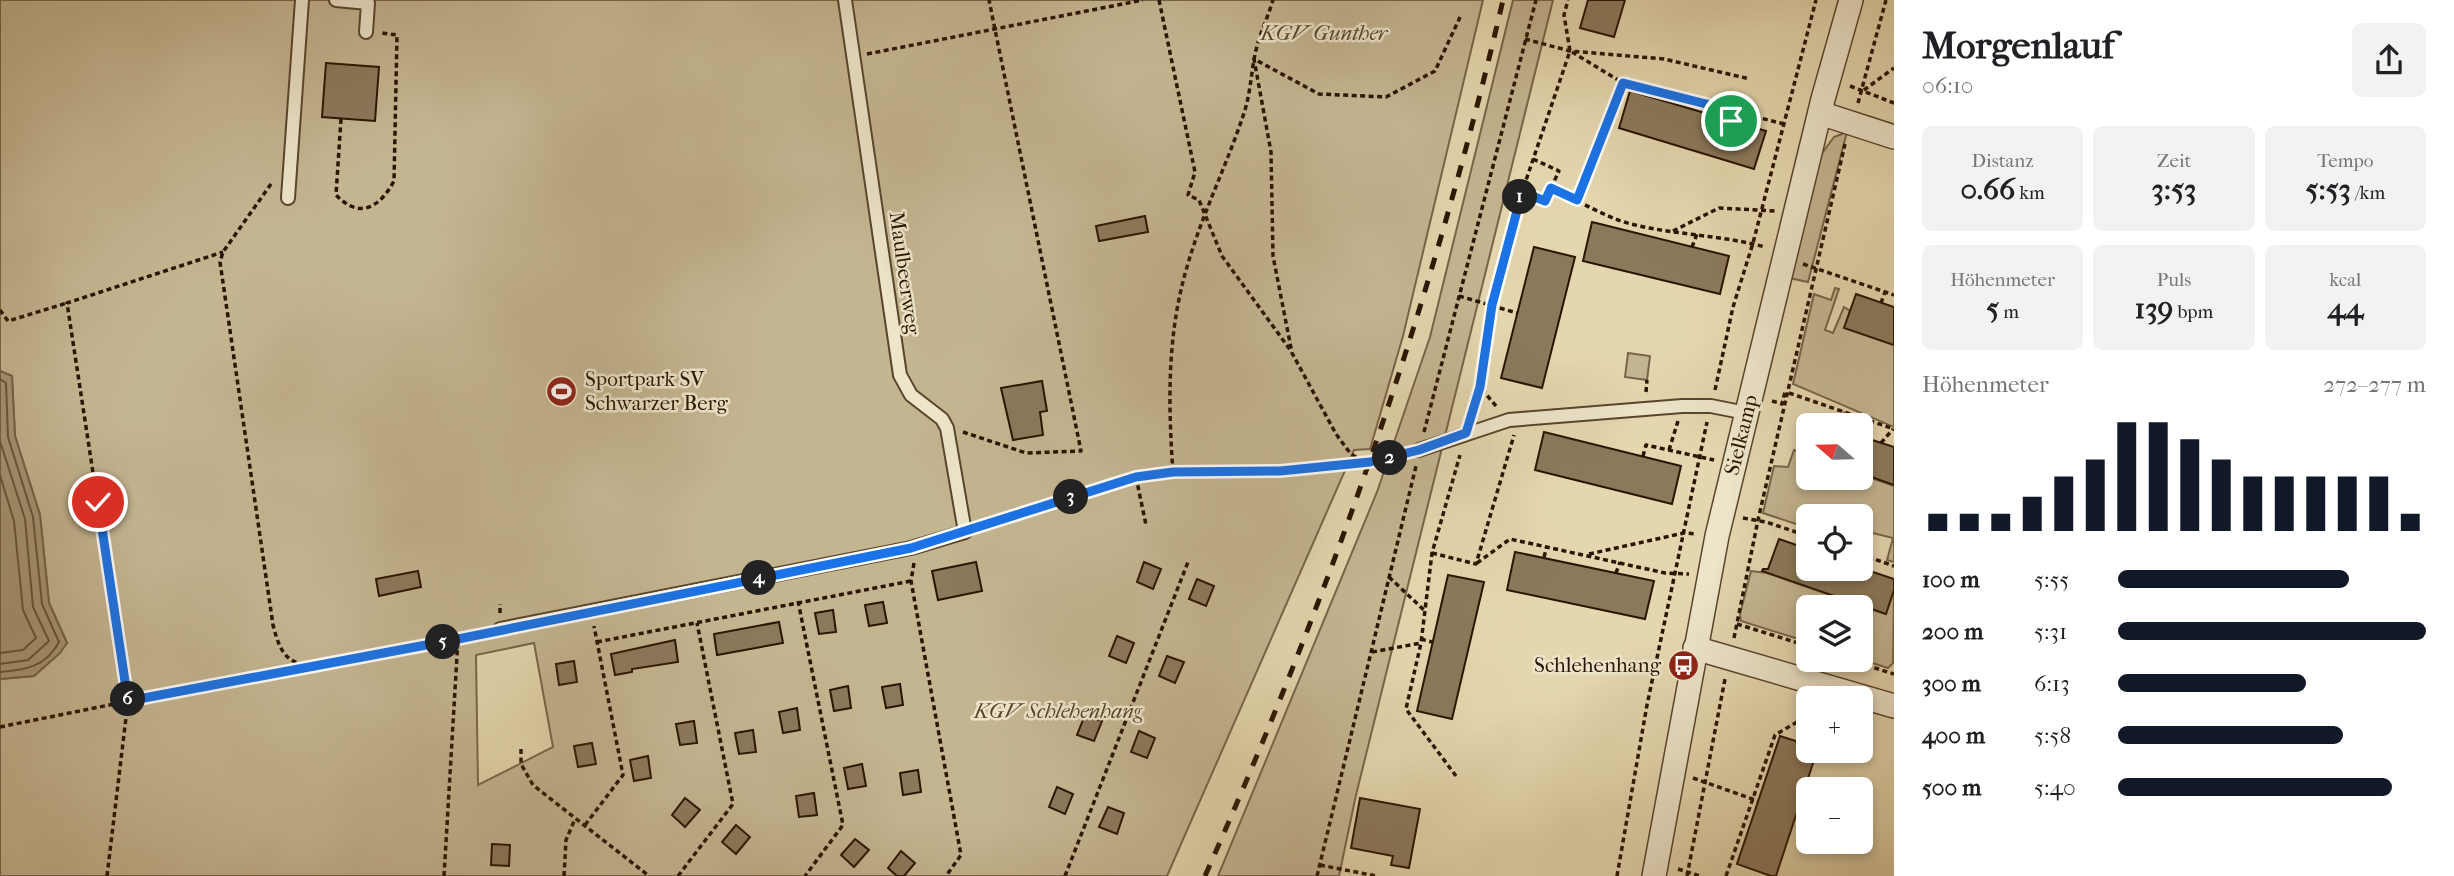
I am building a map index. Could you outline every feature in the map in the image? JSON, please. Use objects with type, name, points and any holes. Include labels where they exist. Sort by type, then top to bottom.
[{"type":"street","name":"Sielkamp","points":[[1654,876],[1717,536],[1754,406],[1784,258],[1819,113],[1851,0]]},
{"type":"street","points":[[1819,113],[1894,137]]},
{"type":"street","points":[[1695,648],[1894,706]]},
{"type":"lane","points":[[288,198],[302,0]]},
{"type":"lane","points":[[336,0],[368,3],[366,32]]},
{"type":"lane","name":"Maulbeerweg","points":[[845,0],[900,375],[911,395],[942,419],[947,428]]},
{"type":"lane","points":[[1419,450],[1509,420],[1646,408],[1754,406]]},
{"type":"lane","points":[[500,629],[911,548],[965,532],[947,428]]},
{"type":"path","points":[[947,428],[974,434],[1026,453],[1081,451],[989,0]]},
{"type":"path","points":[[852,58],[1143,0]]},
{"type":"path","points":[[1159,0],[1195,172],[1188,195],[1199,200],[1222,256],[1292,353],[1336,434],[1350,453],[1363,462]]},
{"type":"path","points":[[1173,472],[1169,421],[1170,372],[1176,314],[1186,268],[1251,92],[1254,59],[1273,0]]},
{"type":"path","points":[[1317,876],[1419,450],[1536,0]]},
{"type":"path","points":[[1456,776],[1406,709],[1421,641],[1432,553],[1480,387],[1492,305],[1532,159],[1570,51],[1564,15],[1568,0]]},
{"type":"path","points":[[1618,876],[1631,794],[1698,458],[1733,307],[1753,243],[1816,0]]},
{"type":"path","points":[[1856,108],[1886,0]]},
{"type":"path","points":[[1254,59],[1319,94],[1386,97],[1435,71],[1461,15]]},
{"type":"path","points":[[341,119],[336,195],[345,204],[356,209],[368,208],[386,195],[394,181],[397,35],[366,32]]},
{"type":"path","points":[[1525,39],[1570,51],[1664,59],[1750,79]]},
{"type":"path","points":[[1570,51],[1623,83],[1784,124]]},
{"type":"path","points":[[1254,59],[1271,152],[1273,256],[1292,353]]},
{"type":"path","points":[[1862,92],[1894,68]]},
{"type":"path","points":[[1577,200],[1623,83]]},
{"type":"path","points":[[1850,86],[1894,103]]},
{"type":"path","points":[[1666,102],[1668,96]]},
{"type":"path","points":[[1731,121],[1734,111]]},
{"type":"path","points":[[1732,646],[1758,520],[1846,138]]},
{"type":"path","points":[[290,157],[223,252],[220,262],[273,625],[279,649],[291,661],[307,666]]},
{"type":"path","points":[[1522,192],[1545,201],[1559,171],[1532,159]]},
{"type":"path","points":[[1551,188],[1628,223],[1763,246]]},
{"type":"path","points":[[1671,232],[1719,208],[1795,215]]},
{"type":"path","points":[[1626,231],[1628,223]]},
{"type":"path","points":[[1692,247],[1697,234]]},
{"type":"path","points":[[0,310],[8,321],[223,252]]},
{"type":"path","points":[[1784,258],[1894,295]]},
{"type":"path","points":[[1881,303],[1885,292]]},
{"type":"path","points":[[1459,296],[1517,313]]},
{"type":"path","points":[[67,303],[128,701],[107,876]]},
{"type":"path","points":[[1476,564],[1515,432],[1509,420],[1480,387]]},
{"type":"path","points":[[1754,406],[1782,404],[1787,393]]},
{"type":"path","points":[[1787,393],[1894,429],[1881,443]]},
{"type":"path","points":[[1669,450],[1677,424]]},
{"type":"path","points":[[1643,456],[1646,445],[1707,458]]},
{"type":"path","points":[[965,532],[1136,477],[1173,472],[1280,471],[1363,462],[1419,450]]},
{"type":"path","points":[[1136,477],[1146,525]]},
{"type":"path","points":[[1743,518],[1796,532]]},
{"type":"path","points":[[1587,555],[1684,533],[1717,536]]},
{"type":"path","points":[[1476,564],[1510,539],[1674,574],[1682,572]]},
{"type":"path","points":[[1544,557],[1547,545]]},
{"type":"path","points":[[911,548],[914,568],[911,581],[961,855],[946,876]]},
{"type":"path","points":[[1432,553],[1476,564]]},
{"type":"path","points":[[1873,558],[1894,566]]},
{"type":"path","points":[[1066,876],[1188,562]]},
{"type":"path","points":[[1616,573],[1619,562]]},
{"type":"path","points":[[1389,577],[1424,611]]},
{"type":"path","points":[[597,642],[911,581]]},
{"type":"path","points":[[798,601],[843,825],[805,876]]},
{"type":"path","points":[[585,825],[622,775],[590,611]]},
{"type":"path","points":[[677,876],[733,804],[697,623]]},
{"type":"path","points":[[1737,624],[1796,642]]},
{"type":"path","points":[[0,727],[500,629]]},
{"type":"path","points":[[444,876],[458,639]]},
{"type":"path","points":[[1371,652],[1421,641],[1432,642]]},
{"type":"path","points":[[1873,667],[1894,674]]},
{"type":"path","points":[[1700,876],[1686,873],[1727,671]]},
{"type":"path","points":[[1726,876],[1775,735],[1796,723]]},
{"type":"path","points":[[521,749],[521,764],[533,785],[649,876]]},
{"type":"path","points":[[1704,782],[1758,801]]},
{"type":"path","points":[[564,876],[566,840],[575,819]]},
{"type":"path","points":[[1320,865],[1376,876]]},
{"type":"path","points":[[952,876],[954,867]]},
{"type":"green space","points":[[0,0],[1483,0],[1403,336],[1370,449],[1354,450],[1167,876],[0,876],[0,679],[34,676],[67,643],[49,603],[40,515],[15,436],[12,376],[0,371]],"holes":[[[534,643],[553,747],[478,785],[476,655]]]},
{"type":"green space","points":[[1513,0],[1553,0],[1356,795],[1339,876],[1218,876],[1377,492],[1430,337]]},
{"type":"green space","points":[[1847,132],[1808,282],[1789,278],[1820,156],[1834,137]]},
{"type":"green space","points":[[1835,288],[1839,289],[1825,330],[1833,333],[1844,307],[1850,311],[1845,328],[1894,345],[1894,427],[1873,418],[1873,413],[1861,413],[1793,384],[1814,294],[1831,300]]},
{"type":"green space","points":[[1628,353],[1650,356],[1647,380],[1625,377]]},
{"type":"green space","points":[[1794,450],[1796,451],[1796,490],[1873,490],[1873,479],[1894,486],[1894,562],[1887,560],[1893,538],[1873,533],[1873,504],[1796,504],[1796,524],[1763,513],[1774,466],[1788,467]]},
{"type":"green space","points":[[1751,571],[1767,573],[1830,595],[1796,595],[1796,638],[1741,621],[1740,614]]},
{"type":"green space","points":[[1894,590],[1893,663],[1888,668],[1873,663],[1873,610],[1885,614]]},
{"type":"water","points":[[0,371],[12,376],[15,436],[40,515],[49,603],[67,643],[60,653],[34,676],[0,679]]},
{"type":"building","points":[[1588,0],[1625,0],[1614,37],[1580,28]]},
{"type":"building","points":[[326,63],[379,67],[375,121],[322,117]]},
{"type":"building","points":[[1630,91],[1766,131],[1754,169],[1619,128]]},
{"type":"building","points":[[1145,216],[1148,232],[1099,241],[1096,226]]},
{"type":"building","points":[[1592,222],[1729,256],[1720,294],[1583,261]]},
{"type":"building","points":[[1534,247],[1575,257],[1542,388],[1501,378]]},
{"type":"building","points":[[1856,294],[1894,307],[1894,345],[1844,328]]},
{"type":"building","points":[[1042,381],[1047,411],[1040,412],[1043,435],[1013,440],[1001,388]]},
{"type":"building","points":[[1544,432],[1681,466],[1672,504],[1535,470]]},
{"type":"building","points":[[1873,440],[1894,447],[1894,485],[1873,478]]},
{"type":"building","points":[[1779,539],[1796,545],[1796,581],[1873,581],[1873,572],[1894,579],[1894,590],[1886,614],[1873,609],[1873,595],[1831,595],[1762,571],[1768,569]]},
{"type":"building","points":[[1515,552],[1654,581],[1645,619],[1507,590]]},
{"type":"building","points":[[976,562],[982,591],[938,600],[932,571]]},
{"type":"building","points":[[1144,562],[1161,569],[1153,589],[1137,582]]},
{"type":"building","points":[[418,571],[421,587],[379,596],[376,579]]},
{"type":"building","points":[[1448,575],[1484,582],[1452,719],[1417,711]]},
{"type":"building","points":[[1197,579],[1214,586],[1206,606],[1189,599]]},
{"type":"building","points":[[883,602],[887,623],[869,626],[865,605]]},
{"type":"building","points":[[833,610],[836,632],[819,634],[815,613]]},
{"type":"building","points":[[779,622],[783,643],[717,655],[714,634]]},
{"type":"building","points":[[1117,636],[1134,643],[1126,663],[1109,656]]},
{"type":"building","points":[[675,640],[678,662],[632,669],[632,672],[615,675],[611,654]]},
{"type":"building","points":[[1167,656],[1184,662],[1175,683],[1159,676]]},
{"type":"building","points":[[574,661],[577,682],[559,685],[556,664]]},
{"type":"building","points":[[900,684],[903,705],[886,708],[882,687]]},
{"type":"building","points":[[848,686],[851,708],[834,711],[830,690]]},
{"type":"building","points":[[797,708],[800,730],[783,733],[779,712]]},
{"type":"building","points":[[1085,715],[1102,721],[1094,741],[1077,735]]},
{"type":"building","points":[[694,721],[697,743],[680,745],[676,724]]},
{"type":"building","points":[[753,730],[756,752],[739,754],[735,733]]},
{"type":"building","points":[[1139,731],[1155,738],[1147,758],[1131,752]]},
{"type":"building","points":[[1780,736],[1796,741],[1796,763],[1813,763],[1808,777],[1796,777],[1796,815],[1776,876],[1737,864]]},
{"type":"building","points":[[592,743],[596,764],[578,767],[574,746]]},
{"type":"building","points":[[648,756],[651,778],[634,781],[630,760]]},
{"type":"building","points":[[862,764],[866,786],[848,789],[844,768]]},
{"type":"building","points":[[918,770],[921,792],[903,795],[900,773]]},
{"type":"building","points":[[1057,787],[1073,794],[1065,814],[1049,807]]},
{"type":"building","points":[[814,793],[817,815],[799,817],[796,796]]},
{"type":"building","points":[[685,798],[700,810],[685,827],[672,815]]},
{"type":"building","points":[[1360,798],[1420,809],[1409,868],[1391,865],[1393,856],[1351,848]]},
{"type":"building","points":[[1108,807],[1124,813],[1117,834],[1099,827]]},
{"type":"building","points":[[736,825],[750,837],[736,854],[722,842]]},
{"type":"building","points":[[855,839],[869,850],[854,867],[841,855]]},
{"type":"building","points":[[492,844],[510,845],[509,866],[491,865]]},
{"type":"building","points":[[901,851],[915,863],[904,876],[897,876],[888,868]]},
{"type":"railway","points":[[1205,876],[1295,662],[1375,445],[1445,224],[1503,0]]},
{"type":"place","name":"Sportpark SV Schwarzer Berg","points":[[562,391]]},
{"type":"place","name":"Schlehenhang","points":[[1684,665]]},
{"type":"route","points":[[98,502],[128,701],[307,666],[322,666],[911,548],[1136,477],[1173,472],[1280,471],[1395,457],[1466,433],[1480,387],[1492,305],[1522,192],[1545,201],[1551,188],[1577,200],[1623,83],[1734,111],[1731,121]]},
{"type":"park label","name":"KGV Gunther","points":[[1324,33]]},
{"type":"park label","name":"KGV Schlehenhang","points":[[1058,711]]}]
